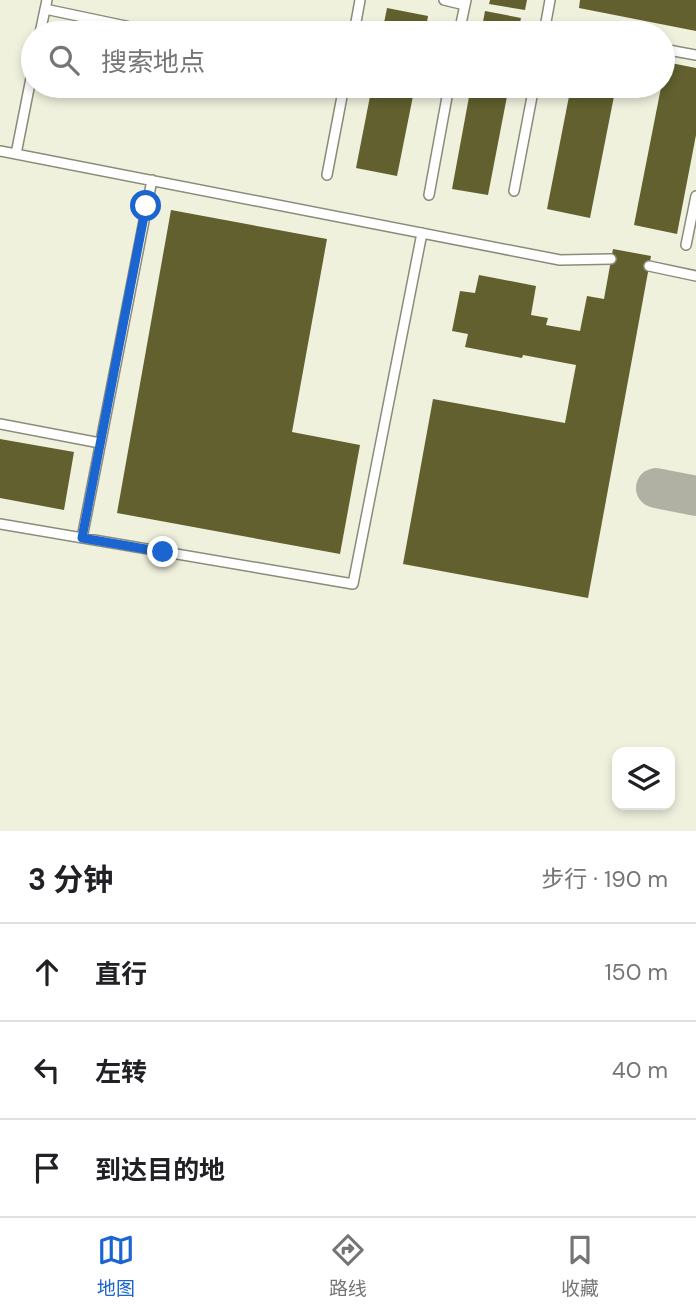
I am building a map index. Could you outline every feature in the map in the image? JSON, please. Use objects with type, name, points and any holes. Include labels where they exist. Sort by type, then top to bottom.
[{"type":"lane","points":[[356,21],[360,0]]},
{"type":"lane","points":[[444,0],[465,2],[461,21]]},
{"type":"lane","points":[[546,21],[550,0]]},
{"type":"lane","points":[[46,5],[111,21]]},
{"type":"lane","points":[[675,51],[696,55]]},
{"type":"lane","points":[[16,154],[27,98]]},
{"type":"lane","points":[[327,175],[342,98]]},
{"type":"lane","points":[[429,195],[447,98]]},
{"type":"lane","points":[[514,191],[532,98]]},
{"type":"lane","points":[[0,150],[559,260],[611,259]]},
{"type":"lane","points":[[82,538],[152,180]]},
{"type":"lane","points":[[686,245],[696,196]]},
{"type":"lane","points":[[0,524],[353,584],[422,233]]},
{"type":"lane","points":[[649,267],[696,276]]},
{"type":"lane","points":[[0,424],[100,443]]},
{"type":"building","points":[[490,0],[527,0],[525,10],[489,4]]},
{"type":"building","points":[[580,0],[696,0],[696,31],[675,27],[675,21],[645,21],[579,8]]},
{"type":"building","points":[[387,8],[428,16],[427,21],[384,21]]},
{"type":"building","points":[[485,11],[521,18],[520,21],[483,21]]},
{"type":"building","points":[[675,64],[696,68],[696,135],[677,234],[634,225],[659,98],[675,98]]},
{"type":"building","points":[[370,98],[413,98],[397,176],[356,168]]},
{"type":"building","points":[[469,98],[507,98],[488,195],[452,189]]},
{"type":"building","points":[[569,98],[614,98],[590,218],[547,209]]},
{"type":"building","points":[[171,210],[327,239],[292,432],[360,445],[340,554],[117,513]]},
{"type":"building","points":[[613,249],[651,256],[588,598],[403,564],[433,399],[565,423],[576,365],[465,347],[468,334],[452,331],[460,291],[475,293],[479,275],[536,286],[531,315],[548,318],[546,325],[580,331],[587,296],[604,299]]},
{"type":"building","points":[[0,439],[74,452],[64,510],[0,498]]},
{"type":"taxiway","points":[[656,488],[696,496]]},
{"type":"route","points":[[146,206],[82,538],[163,552]]}]
